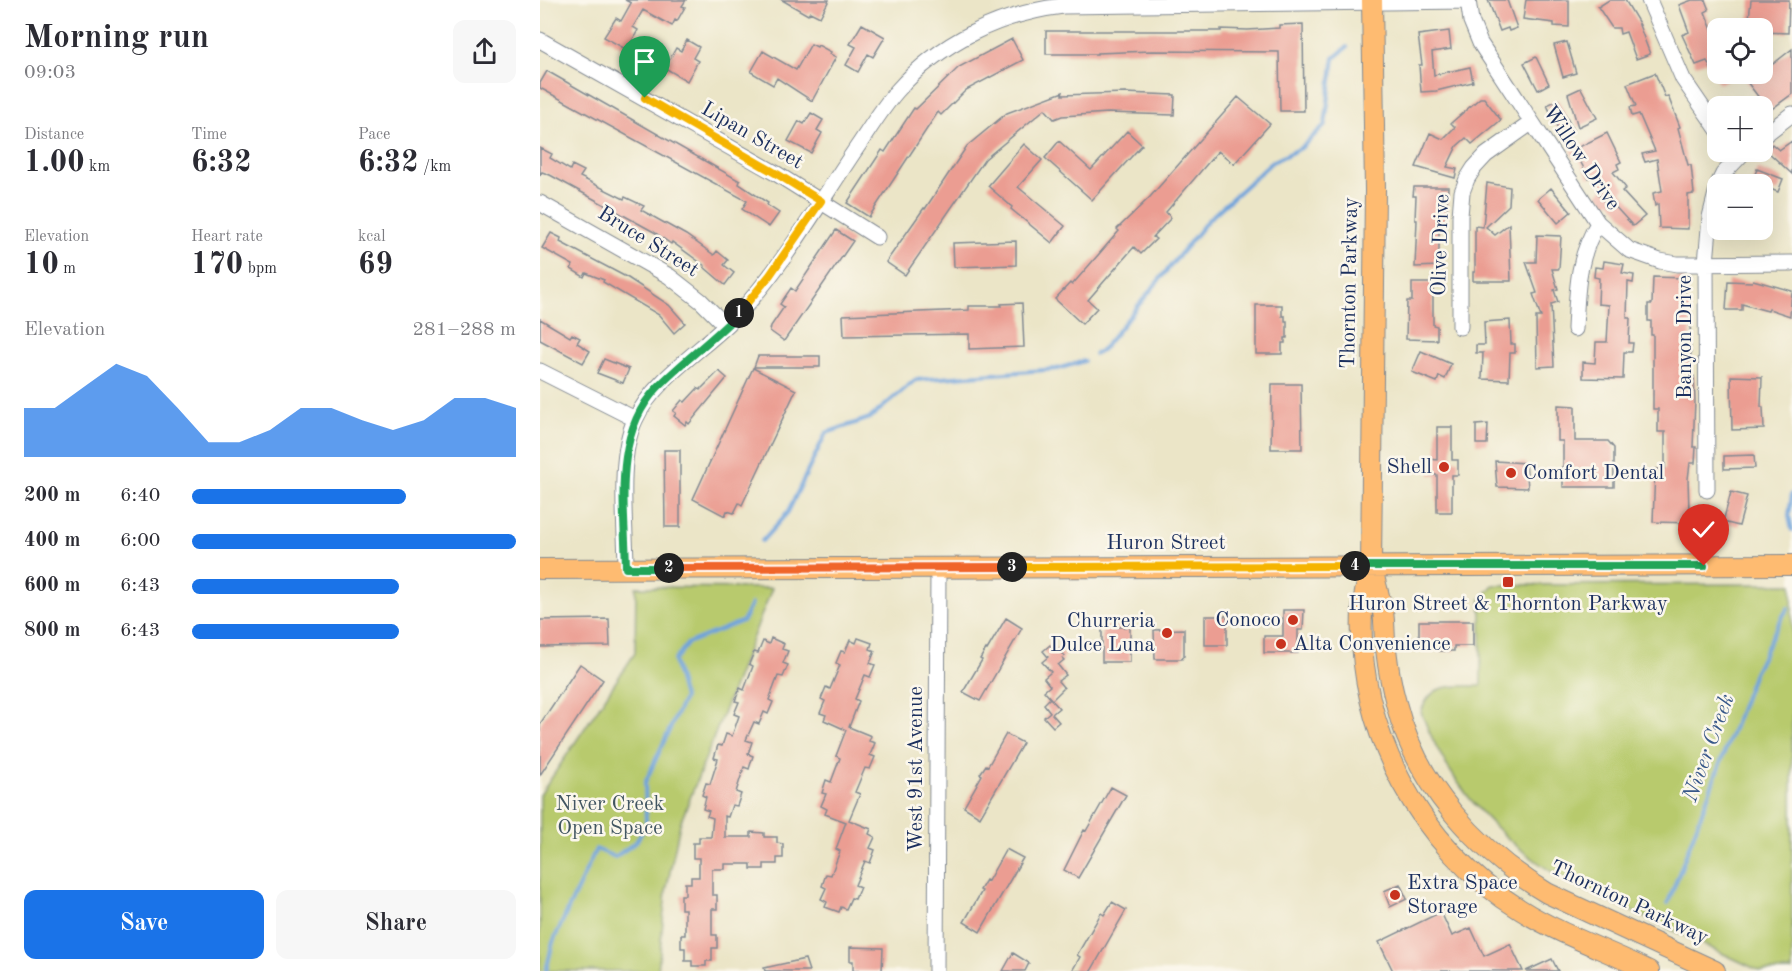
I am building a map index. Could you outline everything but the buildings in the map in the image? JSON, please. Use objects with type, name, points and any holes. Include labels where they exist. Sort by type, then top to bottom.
[{"type":"main road","name":"Thornton Parkway","points":[[1372,1],[1375,190],[1371,566],[1362,608],[1364,663],[1376,726],[1395,771],[1422,816],[1464,864],[1505,900],[1539,920],[1649,971]]},
{"type":"main road","name":"Huron Street","points":[[540,568],[1792,565]]},
{"type":"main road","name":"Thornton Parkway","points":[[1371,566],[1383,613],[1392,687],[1405,732],[1428,778],[1458,820],[1503,863],[1547,893],[1715,971]]},
{"type":"street","points":[[1649,0],[1683,79],[1707,114]]},
{"type":"street","points":[[626,568],[625,463],[627,442],[635,418],[643,405],[657,388],[743,309],[770,275],[886,104],[912,75],[954,44],[1000,20],[1043,8],[1088,4],[1468,1]]},
{"type":"street","name":"Willow Drive","points":[[1468,1],[1471,21],[1480,43],[1531,123],[1598,223],[1629,250],[1648,258],[1677,264],[1792,263]]},
{"type":"street","name":"Lipan Street","points":[[540,40],[724,143],[877,237]]},
{"type":"street","points":[[1773,129],[1792,114]]},
{"type":"street","name":"Olive Drive","points":[[1460,327],[1462,192],[1474,168],[1486,155],[1531,123]]},
{"type":"street","name":"Banyon Drive","points":[[1723,174],[1732,162]]},
{"type":"street","name":"Bruce Street","points":[[540,203],[675,280],[701,300],[726,326]]},
{"type":"street","points":[[1575,329],[1582,257],[1587,241],[1598,223]]},
{"type":"street","name":"Banyon Drive","points":[[1707,490],[1706,263],[1708,240]]},
{"type":"street","points":[[540,371],[635,418]]},
{"type":"street","name":"West 91st Avenue","points":[[936,971],[938,567]]},
{"type":"green space","points":[[1792,584],[1792,971],[1760,971],[1554,874],[1503,834],[1470,798],[1442,758],[1421,712],[1431,695],[1438,690],[1453,686],[1481,686],[1481,599],[1493,585]]},
{"type":"green space","name":"Niver Creek Open Space","points":[[636,587],[772,588],[680,824],[666,891],[658,971],[540,971],[540,795],[635,653]]},
{"type":"waterway","points":[[1095,354],[1102,350],[1208,220],[1272,162],[1301,148],[1325,125],[1334,58],[1347,47]]},
{"type":"waterway","points":[[762,541],[788,512],[826,433],[870,418],[915,380],[1057,369],[1084,361]]},
{"type":"waterway","name":"Niver Creek","points":[[1792,494],[1789,516],[1792,530]]},
{"type":"waterway","points":[[546,971],[553,942],[596,849],[615,857],[636,842],[646,825],[645,783],[684,698],[674,661],[688,643],[743,621],[751,604]]},
{"type":"waterway","name":"Niver Creek","points":[[1668,903],[1754,673],[1788,608]]},
{"type":"place","name":"Shell","points":[[1444,467]]},
{"type":"place","name":"Comfort Dental","points":[[1511,473]]},
{"type":"place","name":"Huron Street & Thornton Parkway","points":[[1508,582]]},
{"type":"place","name":"Conoco","points":[[1293,620]]},
{"type":"place","name":"Churreria Dulce Luna","points":[[1167,633]]},
{"type":"place","name":"Alta Convenience","points":[[1281,644]]},
{"type":"place","name":"Extra Space Storage","points":[[1395,895]]},
{"type":"route","points":[[645,98],[821,201],[770,275],[743,309],[657,388],[635,418],[627,442],[625,463],[626,568],[1704,566]]}]
